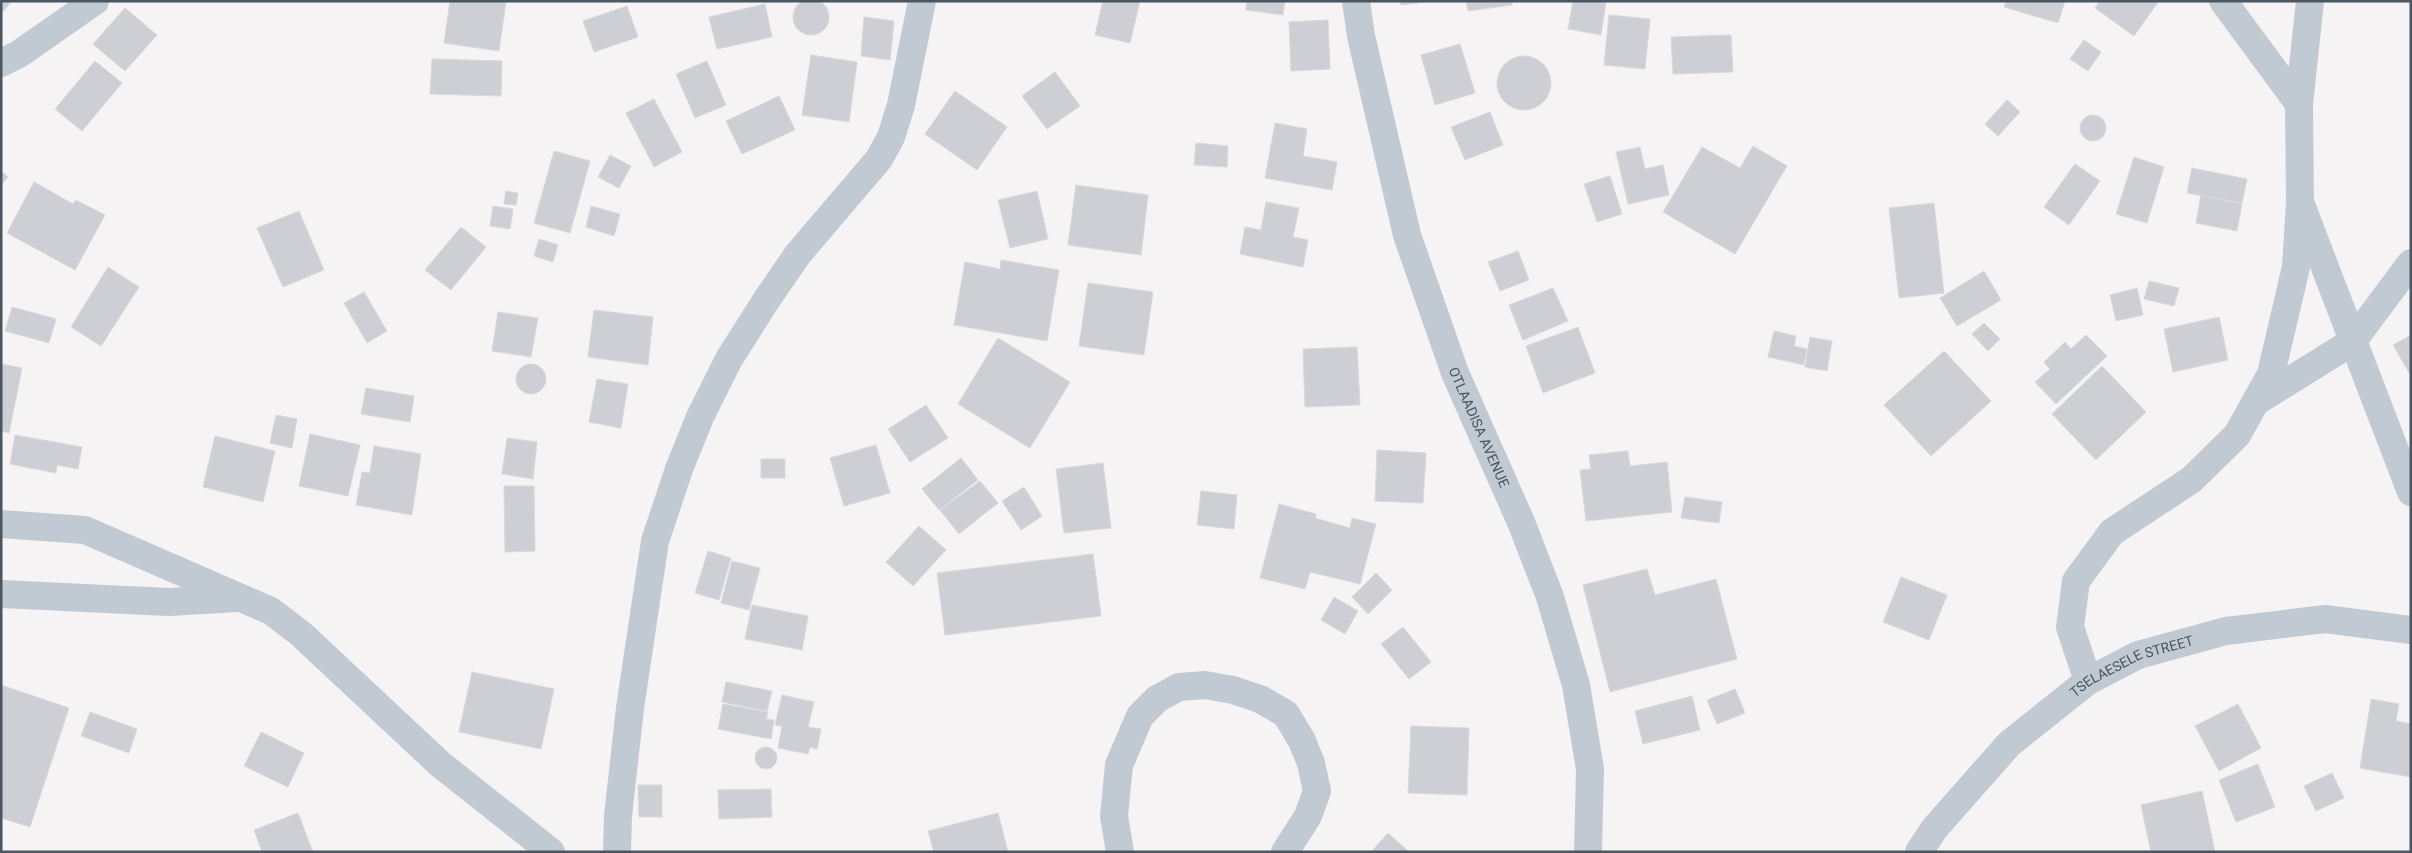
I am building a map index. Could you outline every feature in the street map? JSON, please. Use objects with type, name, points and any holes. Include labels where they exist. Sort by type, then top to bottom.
[{"type":"street","points":[[1,63],[19,54],[95,1]]},
{"type":"street","points":[[617,852],[618,816],[630,708],[655,541],[679,469],[712,392],[762,307],[798,254],[879,159],[891,137],[900,105],[922,1]]},
{"type":"street","name":"OTLAADISA AVENUE","points":[[1356,1],[1361,36],[1407,235],[1455,373],[1521,522],[1550,598],[1576,685],[1590,769],[1588,852]]},
{"type":"street","points":[[2223,1],[2299,104]]},
{"type":"street","points":[[2088,681],[2070,627],[2076,581],[2112,532],[2191,480],[2238,435],[2253,404],[2271,374],[2296,267],[2300,202],[2299,104],[2310,1]]},
{"type":"street","points":[[2300,202],[2411,492]]},
{"type":"street","points":[[2253,404],[2352,342],[2411,263]]},
{"type":"street","points":[[1,524],[85,530],[245,598],[271,611],[301,634],[440,764],[551,852]]},
{"type":"street","points":[[1,594],[169,602],[245,598]]},
{"type":"street","name":"TSELAESELE STREET","points":[[1918,852],[1934,829],[2009,744],[2088,681],[2138,655],[2226,631],[2325,618],[2411,630]]},
{"type":"street","points":[[1120,852],[1114,816],[1119,765],[1140,716],[1157,699],[1179,687],[1205,685],[1233,690],[1260,699],[1286,714],[1302,742],[1311,763],[1316,791],[1308,816],[1284,852]]},
{"type":"building","points":[[811,-1],[818,0],[824,4],[828,10],[828,24],[824,30],[818,34],[811,35],[804,34],[798,30],[794,24],[793,17],[794,10],[798,4],[804,0]]},
{"type":"building","points":[[1,1],[12,1],[1,14]]},
{"type":"building","points":[[450,1],[506,1],[499,51],[444,43]]},
{"type":"building","points":[[1103,1],[1140,1],[1130,43],[1095,35]]},
{"type":"building","points":[[1247,1],[1285,1],[1283,15],[1246,10]]},
{"type":"building","points":[[1400,1],[1433,1],[1401,5]]},
{"type":"building","points":[[1466,1],[1512,1],[1512,5],[1468,11]]},
{"type":"building","points":[[1573,1],[1606,2],[1601,35],[1568,29]]},
{"type":"building","points":[[2006,1],[2065,1],[2058,23],[2004,7]]},
{"type":"building","points":[[2100,1],[2159,1],[2134,36],[2095,8]]},
{"type":"building","points":[[765,4],[772,37],[717,49],[709,17]]},
{"type":"building","points":[[627,6],[638,37],[594,52],[583,21]]},
{"type":"building","points":[[125,8],[157,35],[125,71],[93,44]]},
{"type":"building","points":[[1609,15],[1650,19],[1645,69],[1604,65]]},
{"type":"building","points":[[864,17],[894,21],[890,60],[861,56]]},
{"type":"building","points":[[1328,20],[1330,69],[1291,71],[1289,22]]},
{"type":"building","points":[[1731,35],[1733,72],[1673,74],[1671,37]]},
{"type":"building","points":[[2084,40],[2101,52],[2088,71],[2070,59]]},
{"type":"building","points":[[1460,44],[1475,93],[1435,105],[1421,55]]},
{"type":"building","points":[[811,55],[857,62],[849,122],[802,115]]},
{"type":"building","points":[[1519,56],[1529,56],[1539,60],[1547,68],[1551,83],[1547,98],[1539,106],[1529,110],[1519,110],[1509,106],[1501,98],[1497,88],[1497,78],[1501,68],[1509,60]]},
{"type":"building","points":[[432,59],[502,61],[501,96],[430,94]]},
{"type":"building","points":[[95,61],[122,83],[82,131],[55,109]]},
{"type":"building","points":[[707,61],[726,105],[695,118],[676,74]]},
{"type":"building","points":[[1055,72],[1080,106],[1047,129],[1022,96]]},
{"type":"building","points":[[955,91],[1007,127],[977,170],[925,134]]},
{"type":"building","points":[[779,96],[795,130],[742,154],[726,121]]},
{"type":"building","points":[[654,99],[682,152],[654,167],[626,113]]},
{"type":"building","points":[[2007,100],[2020,112],[1998,136],[1985,124]]},
{"type":"building","points":[[1490,112],[1503,145],[1465,160],[1451,127]]},
{"type":"building","points":[[2093,115],[2103,118],[2106,128],[2103,138],[2093,141],[2083,138],[2080,128],[2083,118]]},
{"type":"building","points":[[1275,123],[1307,129],[1303,156],[1337,162],[1332,190],[1265,178]]},
{"type":"building","points":[[1196,143],[1228,146],[1227,167],[1194,165]]},
{"type":"building","points":[[1753,146],[1787,166],[1735,254],[1663,212],[1702,147],[1740,168]]},
{"type":"building","points":[[1640,147],[1645,169],[1663,165],[1669,195],[1628,204],[1616,152]]},
{"type":"building","points":[[554,151],[590,161],[570,233],[534,223]]},
{"type":"building","points":[[610,155],[631,166],[619,188],[598,177]]},
{"type":"building","points":[[2134,157],[2164,167],[2147,223],[2116,214]]},
{"type":"building","points":[[2075,164],[2100,181],[2069,225],[2044,207]]},
{"type":"building","points":[[2192,168],[2247,179],[2242,203],[2187,193]]},
{"type":"building","points":[[1,171],[8,177],[1,185]]},
{"type":"building","points":[[1610,176],[1622,214],[1597,222],[1584,184]]},
{"type":"building","points":[[34,182],[73,204],[76,200],[105,215],[75,270],[7,233]]},
{"type":"building","points":[[1076,185],[1148,195],[1141,255],[1068,245]]},
{"type":"building","points":[[506,191],[518,193],[516,205],[504,204]]},
{"type":"building","points":[[1037,191],[1048,239],[1010,248],[998,200]]},
{"type":"building","points":[[2201,195],[2242,204],[2237,231],[2196,223]]},
{"type":"building","points":[[1266,202],[1299,208],[1293,237],[1308,240],[1303,267],[1240,254],[1245,227],[1261,230]]},
{"type":"building","points":[[1934,203],[1944,293],[1899,298],[1889,208]]},
{"type":"building","points":[[493,206],[513,209],[510,229],[490,226]]},
{"type":"building","points":[[591,206],[620,214],[614,236],[586,227]]},
{"type":"building","points":[[299,211],[324,270],[283,287],[257,228]]},
{"type":"building","points":[[461,227],[486,247],[451,290],[425,270]]},
{"type":"building","points":[[539,239],[558,245],[553,262],[534,256]]},
{"type":"building","points":[[1518,251],[1529,280],[1500,291],[1488,262]]},
{"type":"building","points":[[1001,260],[1059,270],[1047,341],[954,325],[965,262],[1000,269]]},
{"type":"building","points":[[108,267],[139,287],[101,346],[71,327]]},
{"type":"building","points":[[1984,271],[2001,300],[1957,326],[1940,298]]},
{"type":"building","points":[[2149,281],[2179,288],[2174,306],[2144,299]]},
{"type":"building","points":[[1088,283],[1153,292],[1144,355],[1079,346]]},
{"type":"building","points":[[1553,288],[1568,321],[1523,340],[1509,305]]},
{"type":"building","points":[[2137,288],[2143,315],[2116,321],[2110,295]]},
{"type":"building","points":[[364,292],[387,331],[367,343],[344,303]]},
{"type":"building","points":[[12,307],[56,319],[49,343],[5,331]]},
{"type":"building","points":[[594,310],[653,317],[648,365],[588,357]]},
{"type":"building","points":[[498,312],[538,318],[531,357],[492,351]]},
{"type":"building","points":[[2219,317],[2228,360],[2173,372],[2164,329]]},
{"type":"building","points":[[1984,323],[2000,339],[1988,351],[1972,334]]},
{"type":"building","points":[[1578,327],[1595,373],[1543,393],[1526,346]]},
{"type":"building","points":[[1774,331],[1796,336],[1794,346],[1807,349],[1804,365],[1768,357]]},
{"type":"building","points":[[2086,335],[2107,356],[2056,404],[2035,382],[2050,369],[2044,362],[2065,342],[2071,349]]},
{"type":"building","points":[[2411,335],[2411,376],[2393,345]]},
{"type":"building","points":[[1810,337],[1832,341],[1827,371],[1805,367]]},
{"type":"building","points":[[998,338],[1070,382],[1030,448],[958,404]]},
{"type":"building","points":[[1357,347],[1360,405],[1305,407],[1303,349]]},
{"type":"building","points":[[1944,351],[1991,401],[1931,456],[1884,405]]},
{"type":"building","points":[[1,364],[22,368],[9,433],[1,431]]},
{"type":"building","points":[[531,364],[541,369],[546,379],[541,389],[531,394],[521,389],[516,379],[521,369]]},
{"type":"building","points":[[2102,366],[2146,412],[2096,460],[2052,414]]},
{"type":"building","points":[[597,379],[628,384],[621,428],[589,422]]},
{"type":"building","points":[[366,388],[414,396],[410,422],[361,414]]},
{"type":"building","points":[[926,405],[948,438],[910,462],[888,429]]},
{"type":"building","points":[[276,415],[297,419],[292,448],[270,443]]},
{"type":"building","points":[[310,434],[360,445],[348,496],[299,486]]},
{"type":"building","points":[[15,435],[82,447],[78,469],[57,465],[56,473],[10,464]]},
{"type":"building","points":[[215,436],[275,451],[263,502],[203,487]]},
{"type":"building","points":[[507,438],[537,442],[533,479],[502,474]]},
{"type":"building","points":[[876,445],[890,493],[844,506],[830,458]]},
{"type":"building","points":[[374,446],[421,454],[412,515],[356,505],[362,472],[370,473]]},
{"type":"building","points":[[1377,450],[1426,453],[1423,503],[1375,501]]},
{"type":"building","points":[[1628,451],[1630,466],[1667,462],[1672,512],[1586,521],[1580,470],[1591,469],[1589,455]]},
{"type":"building","points":[[961,458],[978,480],[939,510],[922,489]]},
{"type":"building","points":[[761,459],[785,459],[785,478],[761,478]]},
{"type":"building","points":[[1103,463],[1111,528],[1064,533],[1056,469]]},
{"type":"building","points":[[980,481],[998,503],[959,534],[940,510]]},
{"type":"building","points":[[504,486],[534,486],[535,551],[505,552]]},
{"type":"building","points":[[1024,487],[1042,516],[1021,530],[1002,501]]},
{"type":"building","points":[[1201,491],[1237,495],[1234,529],[1197,525]]},
{"type":"building","points":[[1685,497],[1722,502],[1719,523],[1681,518]]},
{"type":"building","points":[[1279,504],[1316,514],[1315,518],[1350,528],[1352,518],[1376,524],[1360,584],[1310,572],[1305,589],[1260,578]]},
{"type":"building","points":[[919,526],[946,550],[913,586],[886,562]]},
{"type":"building","points":[[708,551],[731,558],[719,600],[695,593]]},
{"type":"building","points":[[1093,554],[1101,616],[945,635],[937,573]]},
{"type":"building","points":[[732,561],[760,568],[749,610],[721,603]]},
{"type":"building","points":[[1647,569],[1655,595],[1716,579],[1737,659],[1610,692],[1583,585]]},
{"type":"building","points":[[1376,573],[1392,590],[1368,614],[1352,597]]},
{"type":"building","points":[[1901,577],[1947,595],[1929,640],[1883,622]]},
{"type":"building","points":[[1334,597],[1358,611],[1345,634],[1321,620]]},
{"type":"building","points":[[752,605],[808,616],[802,650],[745,639]]},
{"type":"building","points":[[1403,627],[1431,662],[1409,679],[1381,644]]},
{"type":"building","points":[[472,672],[554,689],[541,749],[459,732]]},
{"type":"building","points":[[726,682],[772,691],[767,711],[722,702]]},
{"type":"building","points":[[1,685],[69,708],[30,827],[1,818]]},
{"type":"building","points":[[1735,689],[1745,713],[1717,724],[1707,700]]},
{"type":"building","points":[[782,695],[814,702],[808,727],[821,729],[817,749],[810,747],[808,754],[778,748],[782,726],[775,725]]},
{"type":"building","points":[[1692,696],[1700,730],[1643,744],[1635,711]]},
{"type":"building","points":[[2371,699],[2399,704],[2396,721],[2411,724],[2411,777],[2360,768]]},
{"type":"building","points":[[723,704],[768,712],[766,719],[774,720],[771,739],[718,729]]},
{"type":"building","points":[[2238,704],[2261,748],[2219,771],[2195,726]]},
{"type":"building","points":[[90,712],[137,729],[129,753],[81,736]]},
{"type":"building","points":[[1411,726],[1469,728],[1467,795],[1408,793]]},
{"type":"building","points":[[261,732],[304,753],[288,787],[244,766]]},
{"type":"building","points":[[766,747],[774,750],[777,758],[774,766],[766,769],[758,766],[755,758],[758,750]]},
{"type":"building","points":[[2258,764],[2275,807],[2236,822],[2219,780]]},
{"type":"building","points":[[2332,773],[2344,798],[2316,811],[2304,786]]},
{"type":"building","points":[[638,785],[662,785],[662,817],[639,817]]},
{"type":"building","points":[[771,789],[772,817],[719,819],[718,790]]},
{"type":"building","points":[[2202,791],[2215,852],[2151,852],[2141,805]]},
{"type":"building","points":[[298,813],[313,852],[262,852],[254,830]]},
{"type":"building","points":[[998,813],[1008,852],[934,852],[928,831]]},
{"type":"building","points":[[1388,833],[1409,852],[1371,852]]}]
